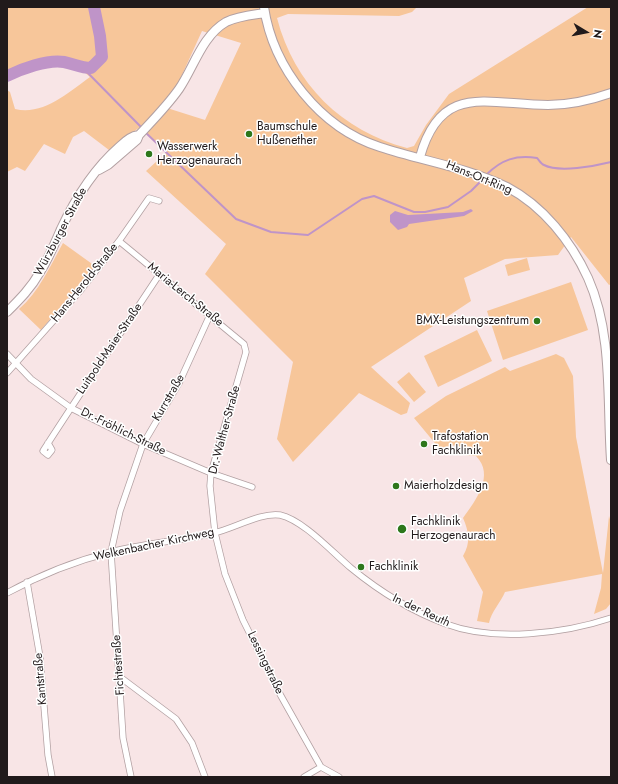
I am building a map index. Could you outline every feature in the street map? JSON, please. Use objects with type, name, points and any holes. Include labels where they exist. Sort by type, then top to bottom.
[{"type":"main road","name":"Würzburger Straße","points":[[7,312],[28,291],[38,277],[50,256],[76,199],[99,170],[110,164],[137,140],[139,135],[179,89],[208,38],[219,27],[233,19],[264,10]]},
{"type":"main road","name":"Hans-Ort-Ring","points":[[264,10],[280,61],[311,101],[335,124],[360,139],[379,147],[459,168],[506,187],[529,202],[556,228],[575,253],[588,279],[602,322],[611,460]]},
{"type":"main road","points":[[420,157],[430,130],[440,117],[452,108],[466,102],[491,100],[550,105],[583,101],[611,93]]},
{"type":"street","name":"Hans-Herold-Straße","points":[[7,373],[56,319],[119,241],[149,198],[160,201]]},
{"type":"street","name":"Maria-Lerch-Straße","points":[[119,241],[244,344],[246,352]]},
{"type":"street","name":"Luitpold-Maier-Straße","points":[[48,443],[159,275]]},
{"type":"street","name":"Kurrstraße","points":[[111,552],[120,511],[143,444],[179,383],[210,315]]},
{"type":"street","name":"Dr.-Walther-Straße","points":[[215,533],[210,486],[211,473],[246,352]]},
{"type":"street","name":"Dr.-Fröhlich-Straße","points":[[7,354],[31,379],[71,408],[143,444],[211,473],[252,487]]},
{"type":"street","name":"Welkenbacher Kirchweg","points":[[7,593],[27,582],[74,563],[111,552],[215,533],[269,515],[281,516]]},
{"type":"street","name":"In der Reuth","points":[[281,516],[300,524],[383,593],[447,625],[486,632],[515,633],[555,631],[611,618]]},
{"type":"street","name":"Lessingstraße","points":[[215,533],[226,574],[244,620],[281,696],[321,767]]},
{"type":"street","name":"Fichtestraße","points":[[111,552],[123,738],[130,777]]},
{"type":"street","name":"Kantstraße","points":[[27,582],[40,657],[48,755],[52,777]]},
{"type":"street","points":[[120,677],[176,719],[192,743],[205,777]]},
{"type":"street","points":[[304,777],[321,767],[340,777]]},
{"type":"shaded area","points":[[7,7],[417,7],[412,12],[399,16],[288,14],[277,18],[285,42],[295,64],[308,84],[324,101],[342,117],[362,130],[383,140],[407,148],[414,146],[426,125],[449,94],[588,7],[611,7],[611,284],[609,285],[571,237],[558,255],[505,259],[464,278],[471,301],[371,367],[410,403],[407,413],[401,415],[359,393],[293,462],[277,439],[293,362],[205,274],[226,244],[146,171],[167,152],[140,127],[109,150],[84,131],[73,137],[65,154],[44,144],[25,171],[17,167],[7,172],[7,90],[10,92],[15,109],[36,109],[64,96],[90,77],[70,65],[49,63],[39,65],[7,78]],"holes":[[[202,31],[241,43],[205,120],[167,108]]]},
{"type":"shaded area","points":[[471,209],[473,211],[464,216],[409,224],[407,227],[398,230],[390,222],[390,215],[395,211],[408,215],[463,212]]},
{"type":"shaded area","points":[[63,243],[95,266],[41,330],[19,309],[38,287]]},
{"type":"shaded area","points":[[527,258],[530,270],[508,276],[505,265]]},
{"type":"shaded area","name":"BMX-Leistungszentrum","points":[[571,282],[588,330],[503,360],[487,311]]},
{"type":"shaded area","points":[[477,330],[492,361],[438,387],[424,356]]},
{"type":"shaded area","points":[[556,354],[564,358],[573,376],[576,437],[603,573],[609,516],[611,523],[611,603],[606,609],[594,614],[601,588],[602,574],[505,592],[489,623],[477,621],[483,592],[463,556],[466,551],[468,537],[467,528],[463,518],[482,487],[484,471],[476,456],[464,455],[457,445],[439,448],[414,418],[446,396],[505,367],[510,371]]},
{"type":"shaded area","points":[[409,372],[426,392],[414,402],[397,382]]},
{"type":"waterway","points":[[7,76],[20,70],[43,63],[58,61],[91,68],[102,57],[100,36],[94,7]]},
{"type":"waterway","points":[[83,68],[142,128]]},
{"type":"waterway","points":[[145,132],[236,219],[271,232],[308,235],[362,199],[374,196],[414,212],[425,212],[448,207],[471,191],[482,180]]},
{"type":"waterway","points":[[486,175],[498,165],[510,159],[522,157],[537,158],[541,163],[551,167],[568,169],[611,162]]},
{"type":"place","name":"Baumschule Hußenether","points":[[249,134]]},
{"type":"place","name":"Wasserwerk Herzogenaurach","points":[[149,154]]},
{"type":"place","name":"BMX-Leistungszentrum","points":[[537,321]]},
{"type":"place","name":"Trafostation Fachklinik","points":[[424,444]]},
{"type":"place","name":"Maierholzdesign","points":[[396,486]]},
{"type":"place","name":"Fachklinik Herzogenaurach","points":[[402,529]]},
{"type":"place","name":"Fachklinik","points":[[361,567]]}]
